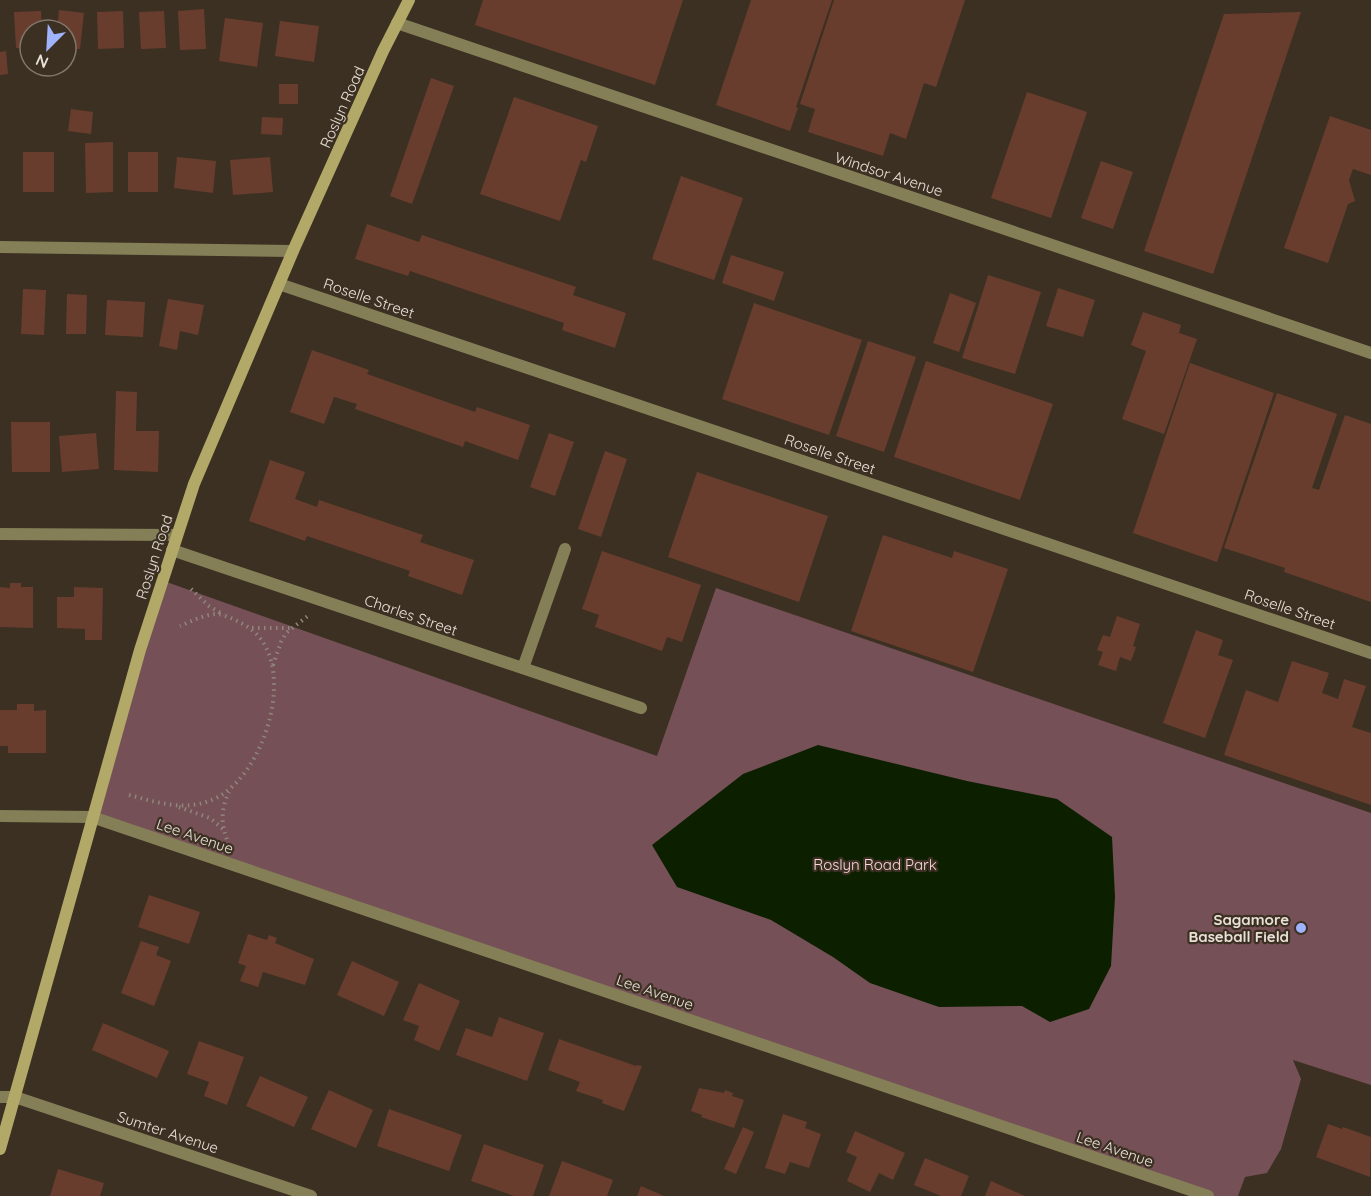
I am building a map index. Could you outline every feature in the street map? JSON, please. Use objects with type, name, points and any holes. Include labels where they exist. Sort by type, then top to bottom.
[{"type":"main road","name":"Roslyn Road","points":[[0,1149],[92,817],[176,535],[207,449],[293,251],[396,23],[409,0]]},
{"type":"street","name":"Windsor Avenue","points":[[396,23],[1371,353]]},
{"type":"street","points":[[0,247],[293,251]]},
{"type":"street","name":"Roselle Street","points":[[279,284],[1371,652]]},
{"type":"street","points":[[0,534],[176,535]]},
{"type":"street","points":[[523,668],[565,549]]},
{"type":"street","name":"Charles Street","points":[[172,550],[641,708]]},
{"type":"street","name":"Lee Avenue","points":[[0,816],[92,817],[1208,1196]]},
{"type":"street","name":"Sumter Avenue","points":[[0,1097],[15,1097],[311,1196]]},
{"type":"path","points":[[191,589],[209,606],[252,628],[292,628]]},
{"type":"path","points":[[273,666],[286,633],[305,620],[318,600]]},
{"type":"path","points":[[180,626],[215,614],[227,617]]},
{"type":"path","points":[[176,806],[194,805],[223,795],[249,768],[260,745],[270,716],[274,694],[273,666],[268,651],[252,628]]},
{"type":"path","points":[[231,789],[222,812],[224,830],[242,868]]},
{"type":"path","points":[[129,795],[176,806],[210,818],[224,830]]},
{"type":"green space","name":"Roslyn Road Park","points":[[161,580],[657,756],[716,588],[1371,813],[1371,1085],[1293,1060],[1301,1079],[1281,1149],[1267,1173],[1245,1177],[1238,1196],[1206,1196],[93,817]]},
{"type":"shaded area","points":[[818,745],[967,781],[1057,799],[1112,837],[1115,897],[1111,966],[1089,1009],[1050,1022],[1022,1006],[939,1007],[870,983],[833,957],[771,920],[677,887],[652,845],[743,774]]},
{"type":"building","points":[[483,0],[683,0],[655,85],[475,25]]},
{"type":"building","points":[[751,0],[832,0],[790,131],[716,105]]},
{"type":"building","points":[[834,0],[965,0],[936,87],[924,83],[906,139],[890,133],[883,156],[808,132],[815,109],[800,104]]},
{"type":"building","points":[[204,9],[206,49],[180,50],[178,11]]},
{"type":"building","points":[[59,10],[84,13],[80,49],[78,49],[78,18],[58,18]]},
{"type":"building","points":[[41,11],[41,18],[18,18],[18,48],[16,48],[14,12]]},
{"type":"building","points":[[123,11],[124,48],[98,49],[97,12]]},
{"type":"building","points":[[164,11],[166,48],[141,49],[139,12]]},
{"type":"building","points":[[1301,12],[1213,274],[1144,251],[1224,14]]},
{"type":"building","points":[[225,18],[263,23],[257,67],[219,61]]},
{"type":"building","points":[[280,21],[319,26],[314,62],[275,56]]},
{"type":"building","points":[[6,51],[8,74],[0,75],[0,52]]},
{"type":"building","points":[[431,78],[454,86],[412,204],[390,196]]},
{"type":"building","points":[[279,84],[298,84],[298,104],[279,104]]},
{"type":"building","points":[[1027,92],[1087,112],[1051,218],[991,198]]},
{"type":"building","points":[[514,97],[598,126],[586,162],[581,160],[560,221],[480,194]]},
{"type":"building","points":[[71,109],[93,112],[91,134],[68,131]]},
{"type":"building","points":[[1330,116],[1371,130],[1371,175],[1353,169],[1349,180],[1355,201],[1348,204],[1328,263],[1284,248]]},
{"type":"building","points":[[262,117],[283,118],[282,135],[261,134]]},
{"type":"building","points":[[113,142],[113,192],[86,193],[85,143]]},
{"type":"building","points":[[23,152],[54,152],[54,192],[23,192]]},
{"type":"building","points":[[128,152],[158,152],[158,192],[128,192]]},
{"type":"building","points":[[177,157],[216,161],[213,193],[174,188]]},
{"type":"building","points":[[270,157],[273,192],[233,195],[230,160]]},
{"type":"building","points":[[1101,161],[1133,172],[1113,229],[1081,218]]},
{"type":"building","points":[[681,176],[743,198],[714,280],[652,259]]},
{"type":"building","points":[[367,224],[419,242],[422,235],[576,287],[573,295],[626,313],[615,348],[562,330],[564,323],[410,271],[408,276],[355,259]]},
{"type":"building","points":[[731,255],[784,272],[774,301],[722,283]]},
{"type":"building","points":[[988,275],[1041,292],[1015,374],[962,358]]},
{"type":"building","points":[[1058,288],[1095,300],[1083,337],[1046,326]]},
{"type":"building","points":[[23,289],[46,290],[44,335],[21,334]]},
{"type":"building","points":[[950,293],[976,303],[959,352],[933,343]]},
{"type":"building","points":[[67,294],[87,295],[86,334],[66,334]]},
{"type":"building","points":[[168,299],[204,305],[198,335],[180,331],[177,350],[159,346]]},
{"type":"building","points":[[107,300],[145,302],[143,337],[105,335]]},
{"type":"building","points":[[754,303],[862,340],[829,435],[722,399]]},
{"type":"building","points":[[1143,312],[1181,325],[1179,333],[1197,339],[1164,434],[1122,419],[1146,351],[1131,345]]},
{"type":"building","points":[[868,341],[916,357],[884,452],[836,436]]},
{"type":"building","points":[[312,350],[369,370],[367,374],[475,412],[477,407],[530,425],[518,460],[465,441],[463,447],[355,409],[357,404],[334,397],[324,424],[290,412]]},
{"type":"building","points":[[926,361],[1053,404],[1020,500],[894,457]]},
{"type":"building","points":[[1190,363],[1274,393],[1217,562],[1133,533]]},
{"type":"building","points":[[116,391],[137,392],[136,431],[159,431],[158,472],[114,470]]},
{"type":"building","points":[[1277,393],[1337,414],[1312,488],[1319,490],[1345,415],[1371,424],[1371,602],[1284,572],[1285,568],[1224,548]]},
{"type":"building","points":[[11,422],[50,422],[50,472],[12,472]]},
{"type":"building","points":[[96,433],[99,469],[62,472],[59,436]]},
{"type":"building","points":[[549,433],[574,442],[555,496],[530,487]]},
{"type":"building","points":[[605,451],[627,459],[601,537],[578,529]]},
{"type":"building","points":[[270,460],[305,472],[295,499],[317,507],[319,500],[423,535],[420,542],[474,560],[462,595],[408,576],[410,571],[307,536],[305,541],[249,521]]},
{"type":"building","points":[[697,472],[828,516],[799,602],[668,557]]},
{"type":"building","points":[[883,535],[952,558],[954,551],[1008,569],[973,672],[851,631]]},
{"type":"building","points":[[602,551],[701,585],[682,642],[667,637],[662,651],[595,627],[599,615],[582,609]]},
{"type":"building","points":[[10,583],[21,583],[21,587],[33,587],[33,628],[0,627],[0,587],[10,588]]},
{"type":"building","points":[[74,587],[103,588],[102,640],[85,640],[85,629],[57,628],[57,597],[74,597]]},
{"type":"building","points":[[1117,616],[1140,624],[1131,661],[1120,657],[1116,671],[1098,665],[1103,652],[1097,650],[1103,635],[1110,637]]},
{"type":"building","points":[[1196,630],[1223,640],[1218,655],[1233,660],[1205,738],[1163,723]]},
{"type":"building","points":[[1292,661],[1329,673],[1322,693],[1338,699],[1344,679],[1366,686],[1352,727],[1371,733],[1371,805],[1224,755],[1246,690],[1278,702]]},
{"type":"building","points":[[17,704],[34,704],[34,711],[46,710],[46,753],[8,753],[8,746],[0,746],[0,710],[17,710]]},
{"type":"building","points":[[149,895],[200,912],[189,944],[138,927]]},
{"type":"building","points":[[248,934],[267,940],[269,935],[277,938],[275,943],[314,959],[305,985],[263,972],[258,987],[240,981],[246,966],[238,963]]},
{"type":"building","points":[[141,941],[159,947],[156,955],[171,961],[154,1006],[121,993]]},
{"type":"building","points":[[352,961],[399,982],[384,1016],[337,995]]},
{"type":"building","points":[[419,983],[460,1001],[439,1051],[414,1040],[419,1026],[403,1020]]},
{"type":"building","points":[[499,1017],[544,1033],[527,1081],[456,1055],[466,1028],[492,1037]]},
{"type":"building","points":[[103,1023],[169,1051],[157,1078],[92,1050]]},
{"type":"building","points":[[559,1039],[636,1066],[642,1066],[624,1111],[602,1103],[603,1100],[576,1091],[580,1082],[548,1070]]},
{"type":"building","points":[[199,1041],[244,1057],[227,1105],[204,1096],[209,1082],[187,1074]]},
{"type":"building","points":[[260,1076],[308,1097],[294,1127],[246,1106]]},
{"type":"building","points":[[699,1088],[724,1093],[725,1090],[733,1093],[732,1096],[744,1100],[734,1128],[701,1117],[702,1115],[691,1111]]},
{"type":"building","points":[[329,1090],[373,1110],[356,1148],[311,1129]]},
{"type":"building","points":[[389,1109],[462,1135],[449,1171],[377,1146]]},
{"type":"building","points":[[783,1114],[807,1122],[805,1128],[821,1134],[809,1168],[790,1162],[785,1174],[765,1168]]},
{"type":"building","points":[[1328,1124],[1371,1137],[1370,1177],[1316,1157]]},
{"type":"building","points":[[743,1127],[754,1132],[736,1174],[724,1169]]},
{"type":"building","points":[[855,1131],[905,1153],[893,1180],[879,1173],[870,1192],[847,1181],[857,1157],[846,1152]]},
{"type":"building","points":[[484,1144],[544,1165],[533,1196],[514,1196],[471,1181]]},
{"type":"building","points":[[925,1158],[969,1176],[961,1196],[941,1196],[914,1185]]},
{"type":"building","points":[[562,1161],[613,1180],[607,1196],[549,1196]]},
{"type":"building","points":[[58,1169],[104,1183],[100,1196],[50,1196]]},
{"type":"building","points":[[991,1181],[1025,1196],[985,1196]]},
{"type":"building","points":[[641,1186],[664,1196],[637,1196]]},
{"type":"place","name":"Sagamore Baseball Field","points":[[1301,928]]}]
